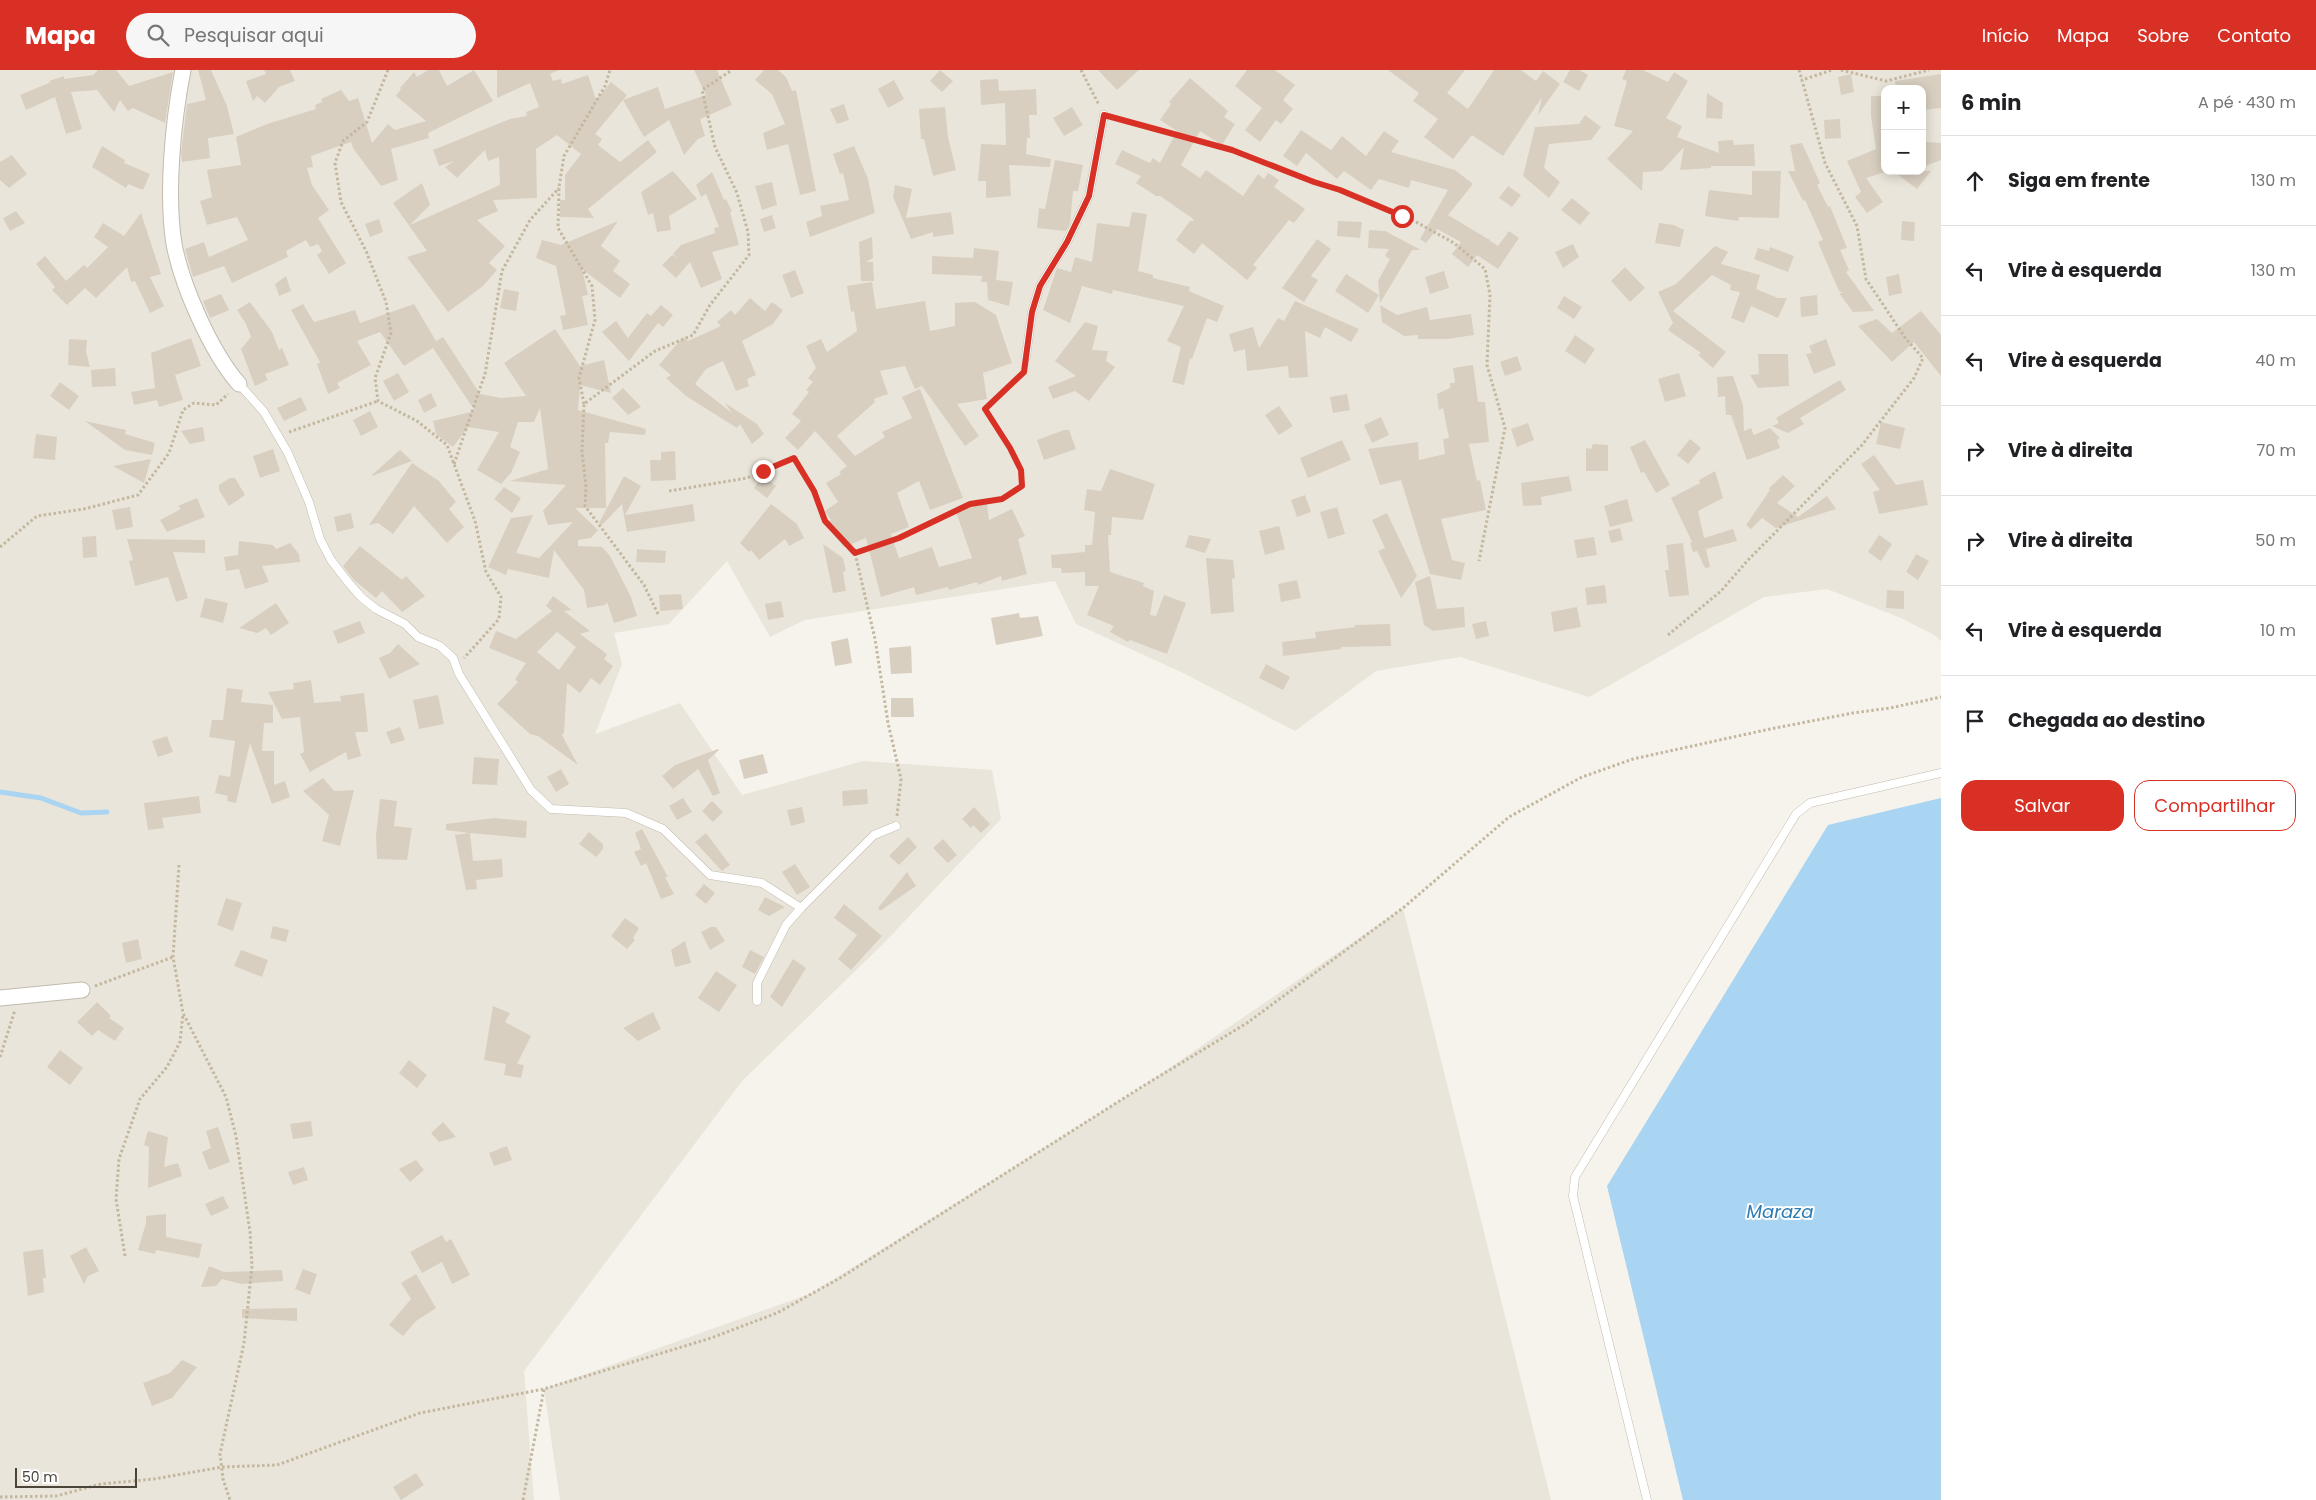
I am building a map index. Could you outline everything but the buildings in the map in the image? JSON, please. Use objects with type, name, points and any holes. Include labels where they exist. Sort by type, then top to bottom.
[{"type":"street","points":[[183,70],[171,198],[174,244],[202,326],[226,369],[239,384]]},
{"type":"street","points":[[0,998],[82,990]]},
{"type":"lane","points":[[1026,357],[1032,312],[1040,286],[1067,242],[1089,196],[1104,115]]},
{"type":"lane","points":[[239,384],[264,412],[288,453],[309,502],[320,539],[331,560],[362,598],[376,609],[405,624],[418,637],[440,646],[452,658],[459,674],[531,790],[551,809],[626,813],[663,829],[710,874],[762,883],[801,908]]},
{"type":"lane","points":[[1647,1500],[1572,1196],[1575,1177],[1796,814],[1810,803],[1941,773]]},
{"type":"lane","points":[[757,1001],[757,983],[786,925],[874,835],[896,826]]},
{"type":"path","points":[[378,401],[375,378],[391,333],[386,302],[366,251],[341,202],[335,163],[343,141],[367,122],[388,70]]},
{"type":"path","points":[[610,70],[605,86],[564,156],[559,187],[558,228],[592,286],[595,320],[579,378],[584,404],[582,452],[586,487],[585,506],[644,586],[658,614]]},
{"type":"path","points":[[584,404],[655,351],[693,336],[710,305],[749,255],[748,232],[737,193],[715,147],[702,90],[732,70]]},
{"type":"path","points":[[1081,70],[1104,115],[1232,150],[1314,182],[1340,190],[1418,223],[1454,243],[1485,269],[1490,295],[1487,365],[1505,428],[1479,561]]},
{"type":"path","points":[[1668,635],[1722,591],[1748,560],[1862,445],[1914,378],[1923,358],[1906,339],[1866,279],[1857,226],[1825,163],[1800,70]]},
{"type":"path","points":[[1802,80],[1832,70]]},
{"type":"path","points":[[1841,70],[1886,81],[1929,70]]},
{"type":"path","points":[[454,465],[485,374],[502,271],[530,220],[559,187]]},
{"type":"path","points":[[855,553],[899,538],[970,504],[1002,499],[1022,486],[1021,470],[1010,448],[985,409],[1024,372],[1026,357]]},
{"type":"path","points":[[0,547],[37,516],[84,508],[138,495],[169,453],[183,410],[194,403],[216,405],[239,384]]},
{"type":"path","points":[[278,436],[378,401],[417,421],[447,445],[475,521],[486,572],[501,597],[499,618],[457,666]]},
{"type":"path","points":[[669,491],[748,478],[794,458],[814,491],[825,521],[855,553],[875,639],[888,723],[901,779],[896,826]]},
{"type":"path","points":[[0,1497],[56,1496],[101,1484],[154,1479],[222,1467],[277,1465],[420,1413],[544,1389],[711,1338],[778,1313],[840,1278],[1132,1093],[1247,1023],[1403,908],[1509,817],[1582,777],[1633,759],[1770,729],[1941,697]]},
{"type":"path","points":[[125,1256],[116,1199],[118,1158],[140,1099],[168,1067],[180,1042],[183,1013],[173,957],[179,865]]},
{"type":"path","points":[[82,990],[173,957]]},
{"type":"path","points":[[0,1057],[19,997]]},
{"type":"path","points":[[183,1013],[226,1097],[236,1136],[250,1232],[252,1266],[249,1309],[244,1344],[220,1454],[223,1479],[230,1500]]},
{"type":"path","points":[[523,1500],[544,1389]]},
{"type":"shaded area","points":[[0,70],[1941,70],[1941,641],[1934,635],[1901,618],[1827,589],[1764,597],[1589,697],[1460,657],[1376,671],[1295,731],[1181,672],[1076,624],[1055,581],[805,620],[770,637],[727,561],[669,624],[614,633],[622,664],[595,734],[680,703],[742,795],[863,761],[992,770],[1001,819],[884,943],[742,1081],[524,1371],[534,1500],[0,1500]]},
{"type":"shaded area","points":[[1403,908],[1551,1500],[560,1500],[544,1389],[812,1293],[1140,1088]]},
{"type":"water","name":"Maraza","points":[[1941,798],[1941,1500],[1683,1500],[1607,1186],[1828,825]]},
{"type":"waterway","points":[[0,792],[41,798],[81,813],[107,812]]},
{"type":"route","points":[[763,471],[794,458],[814,491],[825,521],[855,553],[899,538],[970,504],[1002,499],[1022,486],[1021,470],[1010,448],[985,409],[1024,372],[1032,312],[1040,286],[1067,242],[1089,196],[1104,115],[1232,150],[1314,182],[1340,190],[1402,216]]}]
